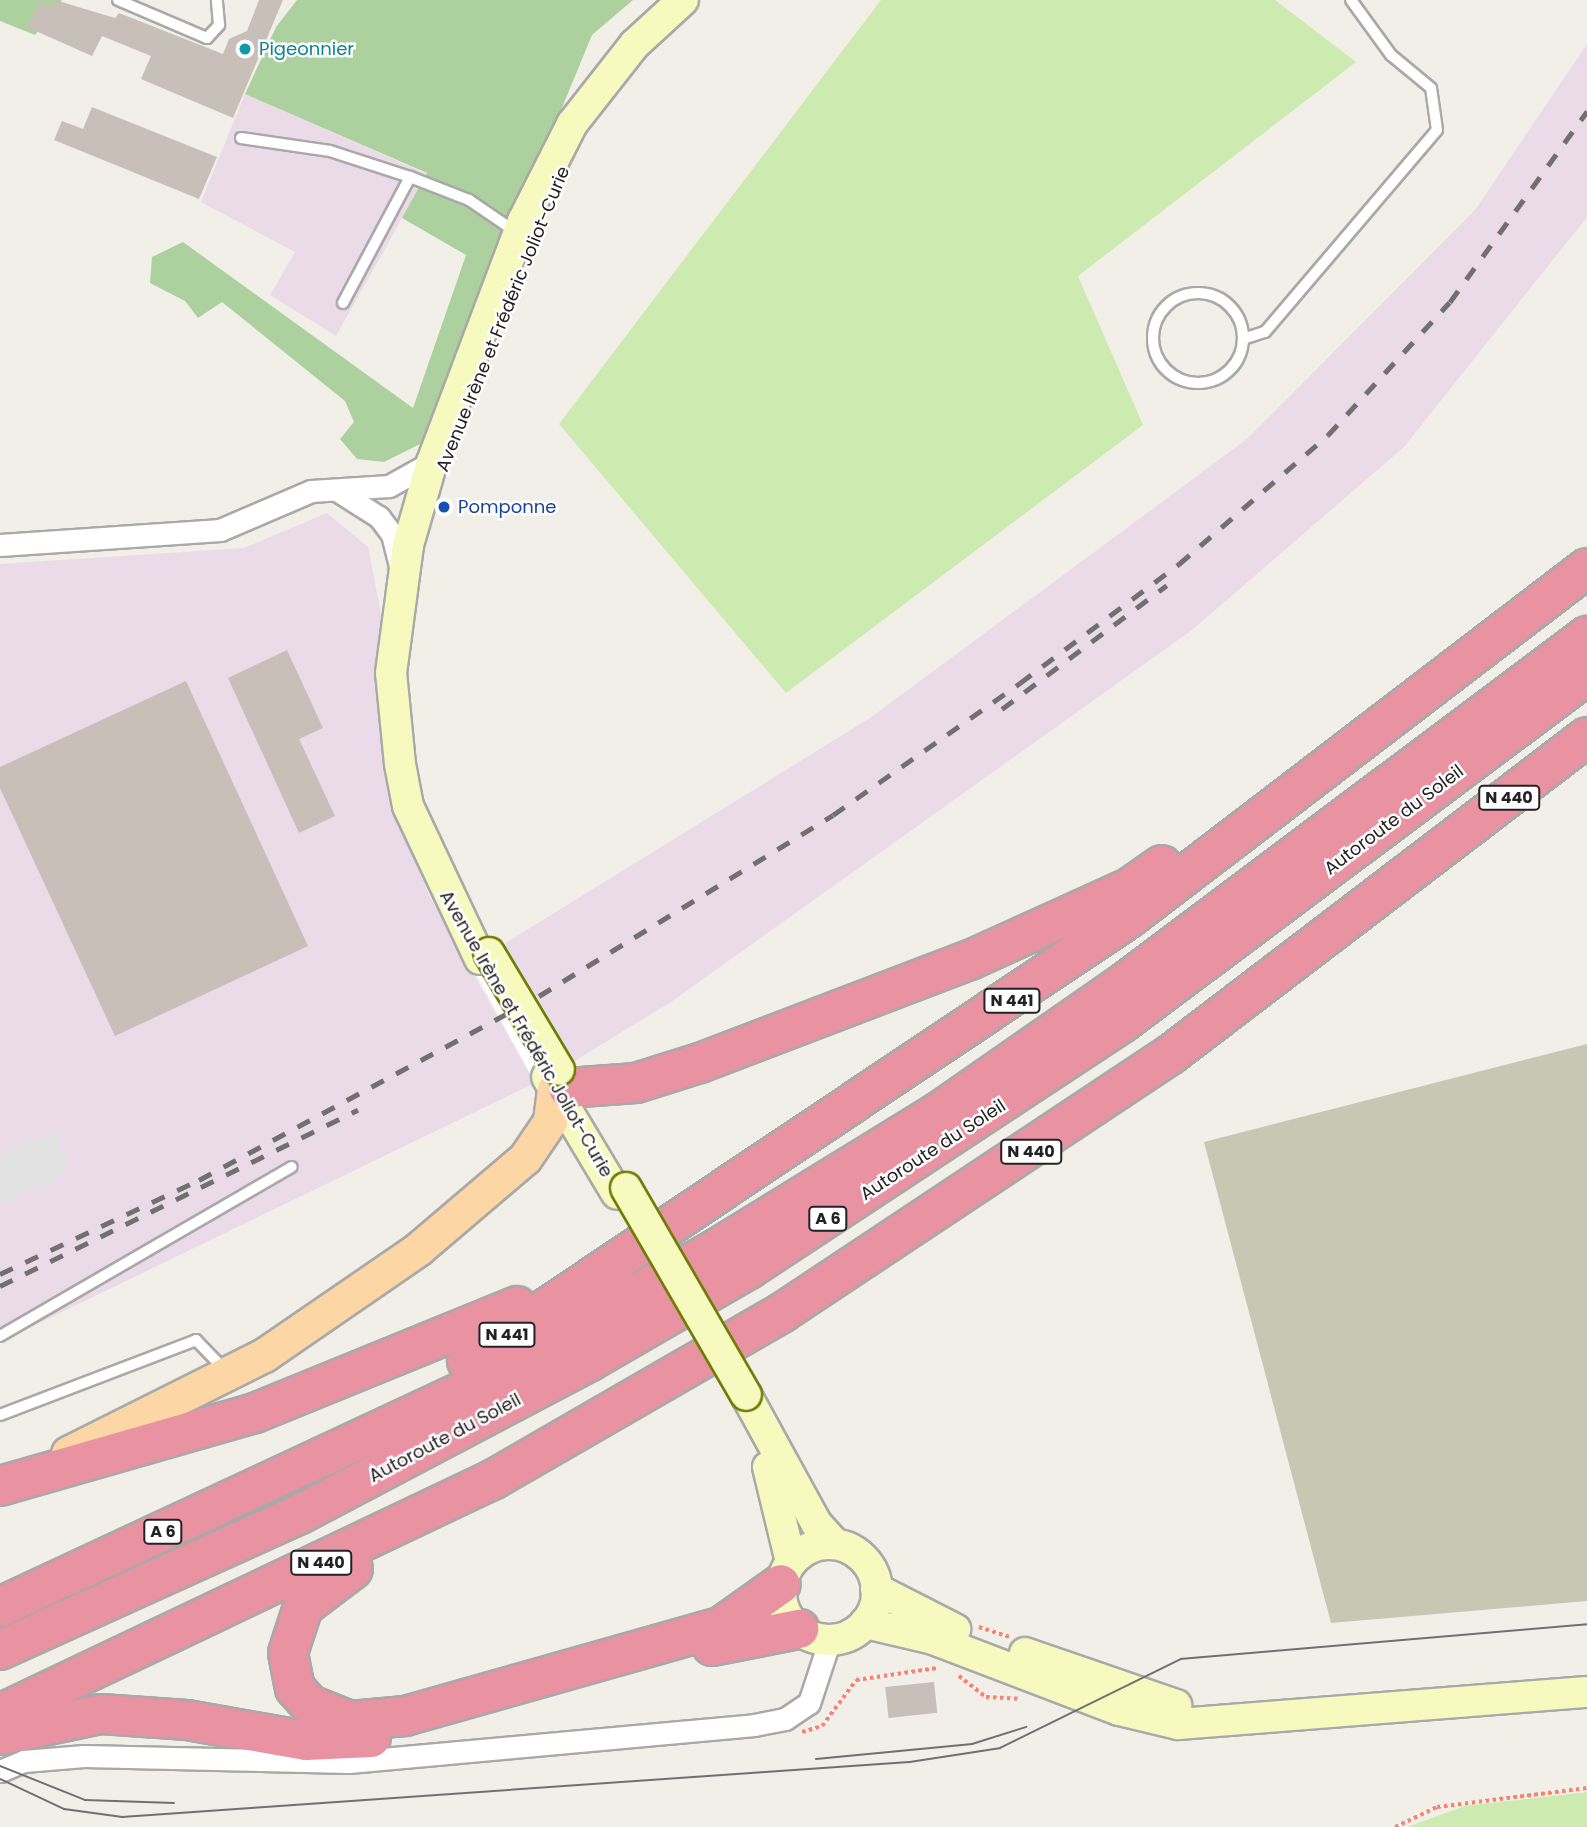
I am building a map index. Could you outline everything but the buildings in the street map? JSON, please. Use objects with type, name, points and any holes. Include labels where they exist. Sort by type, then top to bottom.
[{"type":"highway","name":"N 441","points":[[326,1457],[1015,998],[1324,771],[1587,568]]},
{"type":"highway","name":"Autoroute du Soleil","points":[[0,1606],[326,1457],[463,1391],[716,1249],[940,1111],[1121,986],[1587,636]]},
{"type":"highway","name":"Autoroute du Soleil","points":[[0,1650],[300,1514],[590,1362],[749,1269],[1122,1023],[1587,676]]},
{"type":"highway","name":"N 440","points":[[0,1714],[494,1479],[951,1207],[1170,1055],[1432,859],[1587,737]]},
{"type":"highway","points":[[1432,859],[1501,824],[1587,765]]},
{"type":"highway","points":[[557,1081],[665,1076],[970,960],[1129,888],[1294,776],[1324,771]]},
{"type":"highway","points":[[0,1486],[255,1413],[415,1352],[516,1307],[688,1214]]},
{"type":"highway","points":[[494,1479],[303,1607],[288,1653],[296,1688],[310,1705],[350,1721],[405,1716],[722,1626],[786,1573]]},
{"type":"highway","points":[[0,1736],[102,1714],[187,1720],[306,1741],[373,1738],[750,1635],[815,1634]]},
{"type":"main road","name":"Avenue Irène et Frédéric Joliot-Curie","points":[[683,0],[635,44],[572,124],[518,234],[432,462],[402,577],[391,673],[408,806],[484,956],[816,1522],[841,1538]]},
{"type":"main road","name":"Avenue Irène et Frédéric Joliot-Curie","points":[[484,956],[439,845],[416,749],[410,624],[431,507],[561,167],[591,116],[638,61],[702,0]]},
{"type":"main road","points":[[0,1476],[114,1433],[229,1374],[345,1303],[498,1184],[541,1139],[557,1081]]},
{"type":"main road","name":"Avenue Irène et Frédéric Joliot-Curie","points":[[741,1398],[782,1505],[786,1573]]},
{"type":"main road","points":[[1245,1717],[1166,1703],[912,1612],[841,1538],[811,1547],[786,1573],[784,1609],[815,1634],[865,1623],[933,1639],[1154,1718],[1209,1724],[1245,1717],[1587,1692]]},
{"type":"main road","points":[[865,1623],[882,1581]]},
{"type":"street","points":[[0,545],[220,530],[311,491],[390,486],[432,462]]},
{"type":"street","points":[[336,490],[379,517],[392,534],[402,577]]},
{"type":"street","points":[[0,1771],[24,1761],[84,1756],[349,1762],[754,1725],[785,1719],[809,1703],[815,1634]]},
{"type":"lane","points":[[114,2],[207,38],[219,25],[218,0]]},
{"type":"lane","points":[[1246,338],[1232,304],[1199,291],[1165,304],[1152,338],[1165,372],[1199,385],[1232,371],[1246,338],[1265,332],[1437,130],[1432,88],[1391,55],[1351,0]]},
{"type":"lane","points":[[241,138],[330,150],[410,177],[468,200],[518,234]]},
{"type":"lane","points":[[342,303],[410,177]]},
{"type":"lane","points":[[0,1336],[291,1167]]},
{"type":"lane","points":[[0,1415],[196,1340],[229,1374]]},
{"type":"path","points":[[841,1538],[871,1547],[882,1581]]},
{"type":"path","points":[[970,1624],[1023,1642]]},
{"type":"path","points":[[1395,1827],[1437,1807],[1587,1788]]},
{"type":"shaded area","points":[[1587,44],[1587,217],[1404,447],[1192,630],[671,1002],[571,1063],[496,949],[870,718],[1247,439],[1475,210]]},
{"type":"shaded area","points":[[245,94],[427,174],[336,336],[270,295],[295,252],[201,202]]},
{"type":"shaded area","points":[[327,513],[368,547],[382,619],[380,734],[395,812],[429,895],[535,1083],[0,1342],[0,564],[244,548]]},
{"type":"shaded area","points":[[1587,1044],[1587,1601],[1331,1623],[1204,1142]]},
{"type":"shaded area","points":[[55,1129],[70,1173],[0,1205],[0,1155]]},
{"type":"green space","points":[[0,0],[62,0],[35,35],[0,21]]},
{"type":"green space","points":[[297,0],[633,0],[592,35],[424,442],[384,462],[357,459],[340,439],[354,422],[345,401],[222,302],[198,318],[185,301],[150,283],[152,257],[183,242],[413,408],[466,255],[402,218],[427,173],[245,94],[276,27]]},
{"type":"green space","points":[[881,0],[1275,0],[1356,62],[1078,276],[1143,425],[786,693],[559,424]]},
{"type":"green space","points":[[1587,1792],[1587,1827],[1407,1827],[1465,1806]]},
{"type":"pier","points":[[496,949],[555,1045],[535,1083],[471,964]]},
{"type":"tram line","points":[[0,1779],[64,1809],[122,1817],[909,1762],[1000,1748],[1181,1659],[1587,1624]]},
{"type":"tram line","points":[[816,1759],[972,1744],[1026,1727]]},
{"type":"tram line","points":[[0,1766],[85,1800],[174,1803]]},
{"type":"railway","points":[[0,1274],[199,1180],[539,996],[833,815],[1020,683],[1179,564],[1328,435],[1450,302],[1587,111]]},
{"type":"railway","points":[[1002,709],[1167,585]]},
{"type":"railway","points":[[0,1286],[358,1110]]},
{"type":"place","name":"Pigeonnier","points":[[245,49]]},
{"type":"place","name":"Pomponne","points":[[444,507]]}]
